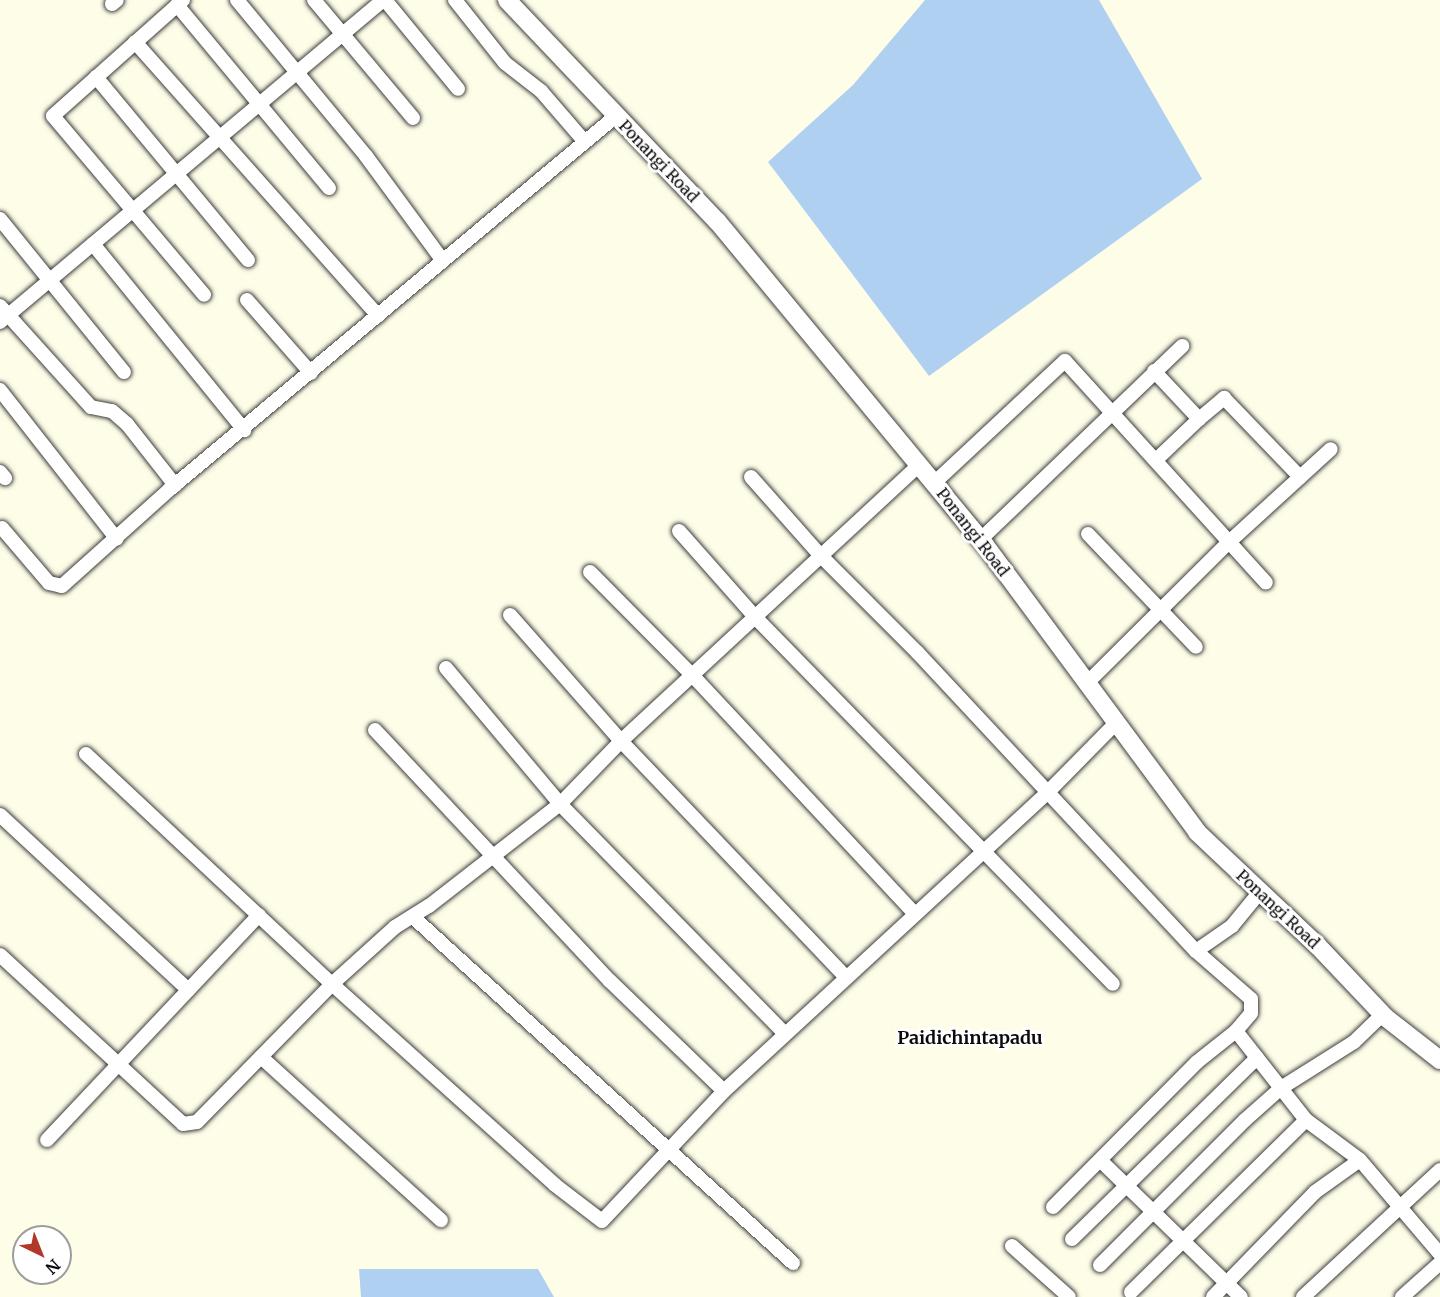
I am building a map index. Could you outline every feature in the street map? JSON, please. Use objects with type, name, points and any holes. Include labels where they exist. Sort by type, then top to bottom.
[{"type":"street","points":[[237,0],[366,156],[443,261]]},
{"type":"street","points":[[314,0],[413,118]]},
{"type":"street","points":[[175,485],[127,424],[112,411],[91,407],[3,315],[51,280],[384,0],[458,89]]},
{"type":"street","points":[[454,0],[505,63],[542,91],[585,142]]},
{"type":"street","name":"Ponangi Road","points":[[507,0],[717,221],[981,539],[1115,724],[1197,832],[1383,1014],[1440,1060]]},
{"type":"street","points":[[204,295],[135,209],[53,116],[180,2],[329,188]]},
{"type":"street","points":[[135,42],[378,316]]},
{"type":"street","points":[[96,77],[248,260]]},
{"type":"street","points":[[2,528],[56,587],[117,539],[175,485],[244,430],[616,116]]},
{"type":"street","points":[[0,219],[124,372]]},
{"type":"street","points":[[93,244],[244,430]]},
{"type":"street","points":[[247,300],[311,373]]},
{"type":"street","points":[[981,539],[1182,346]]},
{"type":"street","points":[[934,483],[1065,361],[1157,459],[1266,584]]},
{"type":"street","points":[[1154,371],[1199,419]]},
{"type":"street","points":[[0,390],[117,539]]},
{"type":"street","points":[[1157,459],[1224,398],[1300,477]]},
{"type":"street","points":[[1086,684],[1228,543],[1331,449]]},
{"type":"street","points":[[0,956],[117,1066],[183,1124],[191,1125],[332,984],[395,927],[413,917],[496,856],[560,804],[621,741],[694,677],[919,465]]},
{"type":"street","points":[[751,477],[821,556],[917,652],[1047,793],[1143,889],[1196,951],[1251,999],[1251,1013],[1236,1031],[1197,1062],[1053,1207]]},
{"type":"street","points":[[679,531],[756,618],[981,852],[1113,984]]},
{"type":"street","points":[[1088,534],[1196,647]]},
{"type":"street","points":[[590,572],[694,677],[914,913]]},
{"type":"street","points":[[510,615],[621,741],[845,976]]},
{"type":"street","points":[[447,668],[560,804],[785,1034]]},
{"type":"street","points":[[86,754],[332,984],[555,1185],[602,1221],[724,1091],[845,976],[1047,793],[1115,724]]},
{"type":"street","points":[[375,730],[496,856],[610,981],[724,1091]]},
{"type":"street","points":[[0,815],[188,990]]},
{"type":"street","points":[[1196,951],[1232,926],[1260,893]]},
{"type":"street","points":[[47,1140],[259,915]]},
{"type":"street","points":[[413,917],[792,1263]]},
{"type":"street","points":[[1100,1265],[1281,1088],[1354,1042],[1383,1014]]},
{"type":"street","points":[[1236,1031],[1306,1120],[1360,1160],[1401,1204],[1440,1254]]},
{"type":"street","points":[[261,1057],[441,1220]]},
{"type":"street","points":[[1072,1239],[1126,1189],[1257,1058]]},
{"type":"street","points":[[1131,1292],[1306,1120]]},
{"type":"street","points":[[1213,1297],[1315,1192],[1360,1160]]},
{"type":"street","points":[[1101,1161],[1126,1189],[1241,1297]]},
{"type":"street","points":[[1303,1297],[1440,1170]]},
{"type":"street","points":[[1012,1246],[1069,1297]]},
{"type":"street","points":[[1402,1297],[1440,1263]]},
{"type":"water","points":[[925,0],[1099,0],[1202,179],[929,376],[768,162],[853,85]]},
{"type":"water","points":[[359,1269],[538,1269],[554,1297],[361,1297]]},
{"type":"district","name":"Paidichintapadu","points":[[970,1038]]}]
